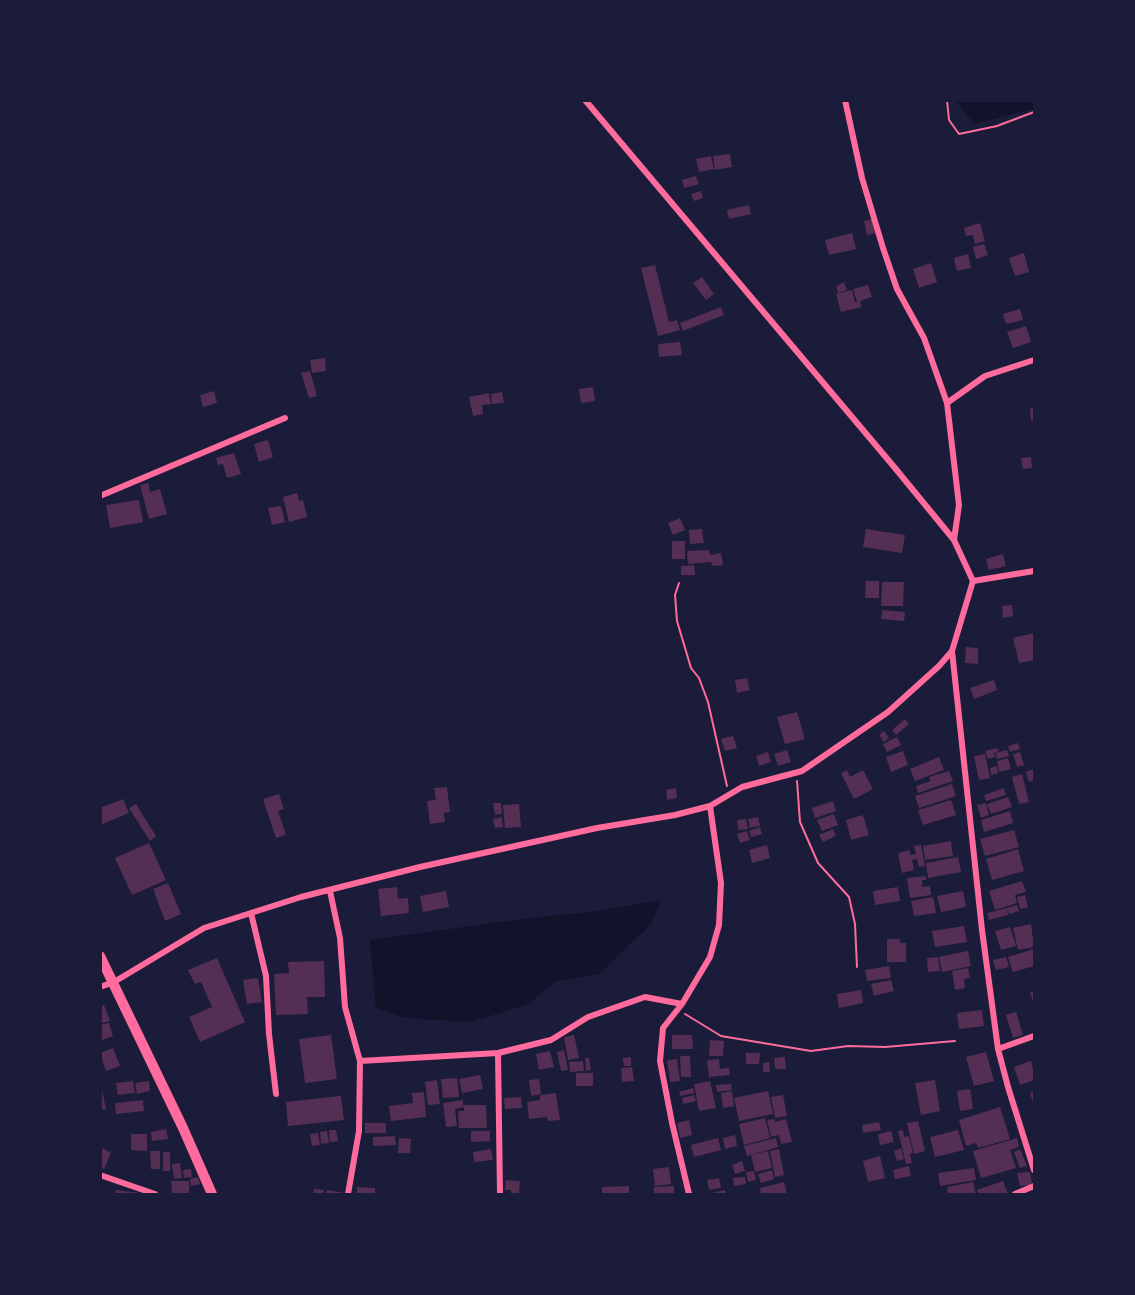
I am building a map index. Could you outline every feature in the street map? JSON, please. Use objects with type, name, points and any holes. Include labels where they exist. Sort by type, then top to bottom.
[{"type":"main road","points":[[100,956],[183,1128],[212,1194]]},
{"type":"street","points":[[585,100],[954,540],[973,581],[952,651],[982,930],[998,1049],[1008,1088],[1035,1170]]},
{"type":"street","points":[[845,100],[862,178],[883,248],[897,289],[924,338],[947,403],[959,505],[954,540]]},
{"type":"street","points":[[947,403],[985,376],[1035,360]]},
{"type":"street","points":[[100,496],[285,418]]},
{"type":"street","points":[[973,581],[1035,571]]},
{"type":"street","points":[[100,987],[114,982],[204,928],[301,897],[597,828],[675,815],[710,806],[742,787],[802,771],[888,712],[939,666],[952,651]]},
{"type":"street","points":[[689,1194],[660,1061],[663,1028],[710,957],[719,925],[721,883],[710,806]]},
{"type":"street","points":[[330,891],[340,938],[345,1007],[360,1060],[359,1131],[348,1194]]},
{"type":"street","points":[[250,913],[266,976],[268,1034],[276,1094]]},
{"type":"street","points":[[360,1060],[498,1053],[551,1040],[588,1017],[645,997],[679,1007]]},
{"type":"street","points":[[998,1049],[1035,1036]]},
{"type":"street","points":[[498,1053],[500,1194]]},
{"type":"street","points":[[100,1175],[155,1194]]},
{"type":"street","points":[[1015,1194],[1035,1185]]},
{"type":"path","points":[[947,100],[950,120],[959,134],[997,126],[1035,112]]},
{"type":"path","points":[[678,583],[675,595],[677,621],[692,668],[699,678],[708,702],[730,794]]},
{"type":"path","points":[[796,772],[800,822],[818,863],[849,897],[855,924],[857,967]]},
{"type":"path","points":[[679,1007],[721,1036],[811,1051],[848,1046],[885,1047],[955,1041]]},
{"type":"shaded area","points":[[956,101],[1034,101],[1034,109],[974,124]]},
{"type":"shaded area","points":[[661,900],[651,924],[599,974],[555,982],[528,1004],[471,1022],[405,1018],[376,1008],[370,940],[599,911]]},
{"type":"building","points":[[730,154],[732,167],[715,170],[713,156]]},
{"type":"building","points":[[711,156],[714,169],[699,172],[696,159]]},
{"type":"building","points":[[696,176],[699,184],[684,188],[682,180]]},
{"type":"building","points":[[701,191],[703,198],[694,201],[691,194]]},
{"type":"building","points":[[749,205],[751,214],[729,219],[727,210]]},
{"type":"building","points":[[874,219],[876,233],[867,235],[864,221]]},
{"type":"building","points":[[980,223],[985,241],[975,244],[973,235],[966,236],[964,228]]},
{"type":"building","points":[[852,233],[856,249],[829,255],[825,240]]},
{"type":"building","points":[[984,244],[988,255],[976,259],[973,247]]},
{"type":"building","points":[[1024,253],[1029,272],[1015,276],[1009,258]]},
{"type":"building","points":[[968,254],[971,268],[957,271],[954,258]]},
{"type":"building","points":[[931,263],[937,282],[919,288],[913,269]]},
{"type":"building","points":[[655,265],[669,322],[677,320],[680,330],[658,336],[641,268]]},
{"type":"building","points":[[702,277],[714,294],[706,300],[693,283]]},
{"type":"building","points":[[844,282],[847,290],[838,293],[836,286]]},
{"type":"building","points":[[868,285],[872,297],[860,301],[861,307],[841,312],[836,294],[852,290],[855,302],[857,302],[853,289]]},
{"type":"building","points":[[721,307],[724,315],[683,331],[680,323]]},
{"type":"building","points":[[1020,309],[1023,320],[1006,324],[1003,314]]},
{"type":"building","points":[[1026,326],[1031,342],[1013,348],[1007,332]]},
{"type":"building","points":[[680,342],[682,355],[659,357],[658,344]]},
{"type":"building","points":[[325,358],[326,371],[312,373],[310,360]]},
{"type":"building","points":[[310,371],[317,396],[309,398],[301,373]]},
{"type":"building","points":[[593,387],[595,401],[581,403],[579,389]]},
{"type":"building","points":[[214,391],[217,403],[203,407],[200,395]]},
{"type":"building","points":[[502,392],[504,403],[492,404],[491,394]]},
{"type":"building","points":[[489,393],[491,404],[482,405],[483,414],[473,416],[469,397]]},
{"type":"building","points":[[1030,408],[1034,408],[1034,421],[1031,421]]},
{"type":"building","points":[[268,440],[273,457],[259,462],[254,444]]},
{"type":"building","points":[[234,453],[241,474],[227,478],[223,464],[218,465],[216,458]]},
{"type":"building","points":[[1031,457],[1032,468],[1023,469],[1021,458]]},
{"type":"building","points":[[148,483],[150,492],[160,489],[167,514],[149,519],[140,485]]},
{"type":"building","points":[[297,493],[299,501],[303,500],[307,517],[289,522],[283,497]]},
{"type":"building","points":[[139,500],[143,522],[110,528],[106,505]]},
{"type":"building","points":[[281,506],[285,522],[272,525],[268,508]]},
{"type":"building","points":[[680,518],[685,530],[673,535],[668,523]]},
{"type":"building","points":[[702,529],[704,543],[690,544],[689,530]]},
{"type":"building","points":[[866,529],[905,535],[902,553],[863,547]]},
{"type":"building","points":[[672,541],[685,541],[685,559],[672,559]]},
{"type":"building","points":[[709,550],[710,555],[721,553],[723,565],[712,566],[711,562],[688,564],[687,551]]},
{"type":"building","points":[[1003,554],[1006,566],[989,570],[986,559]]},
{"type":"building","points":[[694,565],[695,575],[681,575],[681,566]]},
{"type":"building","points":[[866,581],[879,581],[879,598],[865,598]]},
{"type":"building","points":[[882,582],[904,582],[903,606],[881,606]]},
{"type":"building","points":[[1012,605],[1013,616],[1003,618],[1002,606]]},
{"type":"building","points":[[882,610],[905,612],[904,621],[881,619]]},
{"type":"building","points":[[1034,633],[1034,660],[1019,663],[1013,638]]},
{"type":"building","points":[[966,647],[978,648],[978,664],[965,663]]},
{"type":"building","points":[[747,678],[750,690],[737,693],[735,680]]},
{"type":"building","points":[[994,680],[997,690],[974,699],[970,688]]},
{"type":"building","points":[[797,712],[805,739],[785,744],[777,717]]},
{"type":"building","points":[[905,719],[909,724],[896,735],[892,730]]},
{"type":"building","points":[[884,731],[889,738],[884,742],[879,735]]},
{"type":"building","points":[[733,736],[737,748],[725,751],[721,739]]},
{"type":"building","points":[[897,737],[901,745],[887,752],[883,744]]},
{"type":"building","points":[[1018,743],[1020,749],[1010,752],[1008,746]]},
{"type":"building","points":[[997,748],[999,751],[994,753],[995,757],[988,759],[985,751]]},
{"type":"building","points":[[787,750],[791,762],[778,766],[774,754]]},
{"type":"building","points":[[1007,750],[1009,756],[997,759],[995,753]]},
{"type":"building","points":[[903,751],[908,765],[891,772],[886,757]]},
{"type":"building","points":[[768,752],[771,762],[759,766],[756,756]]},
{"type":"building","points":[[1020,752],[1024,765],[1017,767],[1013,754]]},
{"type":"building","points":[[985,754],[990,778],[979,780],[974,756]]},
{"type":"building","points":[[939,757],[944,770],[915,781],[910,769]]},
{"type":"building","points":[[1008,758],[1011,769],[999,772],[997,761]]},
{"type":"building","points":[[997,766],[998,773],[991,775],[990,768]]},
{"type":"building","points":[[1034,769],[1034,780],[1029,782],[1026,772]]},
{"type":"building","points":[[847,770],[850,777],[863,770],[873,789],[854,799],[841,773]]},
{"type":"building","points":[[949,771],[953,781],[918,793],[916,786],[931,781],[929,777]]},
{"type":"building","points":[[1022,774],[1029,802],[1019,804],[1012,777]]},
{"type":"building","points":[[952,784],[956,796],[919,808],[915,796]]},
{"type":"building","points":[[447,787],[450,812],[444,813],[445,822],[430,824],[427,801],[436,800],[434,788]]},
{"type":"building","points":[[676,788],[677,798],[667,800],[666,790]]},
{"type":"building","points":[[1004,788],[1006,795],[986,801],[984,795]]},
{"type":"building","points":[[279,794],[284,809],[278,811],[286,835],[276,838],[263,799]]},
{"type":"building","points":[[1008,797],[1012,807],[991,814],[987,804]]},
{"type":"building","points":[[123,799],[129,813],[100,825],[100,808]]},
{"type":"building","points":[[951,800],[956,815],[923,825],[918,810]]},
{"type":"building","points":[[833,801],[836,811],[815,818],[812,808]]},
{"type":"building","points":[[493,803],[501,803],[502,814],[495,815]]},
{"type":"building","points":[[986,803],[989,815],[981,818],[977,805]]},
{"type":"building","points":[[136,804],[156,836],[150,841],[129,808]]},
{"type":"building","points":[[519,804],[521,827],[505,828],[503,805]]},
{"type":"building","points":[[1010,811],[1013,823],[984,832],[981,820]]},
{"type":"building","points":[[834,814],[838,825],[822,831],[817,820]]},
{"type":"building","points":[[863,815],[869,835],[851,840],[846,820]]},
{"type":"building","points":[[502,817],[503,827],[495,828],[493,819]]},
{"type":"building","points":[[758,817],[760,826],[750,828],[748,819]]},
{"type":"building","points":[[746,819],[748,829],[738,830],[737,820]]},
{"type":"building","points":[[760,827],[762,834],[751,837],[749,831]]},
{"type":"building","points":[[833,829],[836,836],[823,842],[819,835]]},
{"type":"building","points":[[1014,830],[1019,847],[985,856],[980,839]]},
{"type":"building","points":[[747,831],[750,840],[740,843],[737,834]]},
{"type":"building","points":[[951,841],[953,856],[925,860],[923,846]]},
{"type":"building","points":[[149,843],[166,880],[132,895],[115,858]]},
{"type":"building","points":[[767,845],[770,858],[752,863],[749,850]]},
{"type":"building","points":[[921,845],[925,866],[919,867],[917,859],[912,860],[914,870],[902,873],[898,853],[910,850],[910,855],[916,854],[914,846]]},
{"type":"building","points":[[1018,849],[1024,871],[992,880],[986,859]]},
{"type":"building","points":[[958,857],[961,872],[928,878],[926,863]]},
{"type":"building","points":[[926,876],[926,880],[922,880],[922,887],[930,886],[931,895],[910,898],[907,878]]},
{"type":"building","points":[[1022,881],[1026,892],[1015,895],[1017,903],[995,910],[989,891]]},
{"type":"building","points":[[168,883],[181,914],[165,921],[153,889]]},
{"type":"building","points":[[397,887],[398,899],[408,898],[409,913],[381,916],[378,889]]},
{"type":"building","points":[[898,887],[900,901],[875,905],[873,891]]},
{"type":"building","points":[[446,891],[449,907],[423,912],[420,896]]},
{"type":"building","points":[[963,891],[966,907],[941,912],[937,896]]},
{"type":"building","points":[[1025,895],[1028,907],[1020,909],[1017,897]]},
{"type":"building","points":[[933,897],[936,913],[914,916],[911,901]]},
{"type":"building","points":[[1017,905],[1019,911],[1009,914],[1007,908]]},
{"type":"building","points":[[1007,908],[1008,915],[989,920],[987,913]]},
{"type":"building","points":[[1031,924],[1034,947],[1018,950],[1013,928]]},
{"type":"building","points":[[964,926],[967,942],[935,947],[932,931]]},
{"type":"building","points":[[1010,927],[1016,946],[1001,950],[995,931]]},
{"type":"building","points":[[887,939],[900,939],[900,943],[906,943],[906,962],[887,962]]},
{"type":"building","points":[[1034,949],[1034,966],[1013,972],[1008,957]]},
{"type":"building","points":[[968,951],[971,966],[942,972],[939,957]]},
{"type":"building","points":[[938,957],[940,971],[928,972],[927,958]]},
{"type":"building","points":[[1006,957],[1009,967],[996,970],[993,960]]},
{"type":"building","points":[[217,958],[245,1022],[200,1042],[189,1017],[212,1007],[201,982],[195,984],[188,970]]},
{"type":"building","points":[[324,961],[325,997],[307,997],[308,1014],[276,1015],[274,974],[289,973],[288,962]]},
{"type":"building","points":[[889,966],[891,978],[867,981],[865,970]]},
{"type":"building","points":[[968,968],[970,978],[964,979],[965,988],[955,990],[952,971]]},
{"type":"building","points":[[258,978],[262,1002],[247,1004],[243,980]]},
{"type":"building","points":[[891,980],[894,991],[874,996],[871,984]]},
{"type":"building","points":[[861,990],[863,1003],[839,1008],[837,994]]},
{"type":"building","points":[[1034,991],[1034,1006],[1030,992]]},
{"type":"building","points":[[104,1005],[110,1021],[100,1024],[100,1006]]},
{"type":"building","points":[[982,1010],[984,1026],[959,1029],[957,1013]]},
{"type":"building","points":[[1016,1012],[1023,1035],[1013,1038],[1006,1015]]},
{"type":"building","points":[[109,1023],[113,1036],[102,1040],[100,1025]]},
{"type":"building","points":[[331,1035],[337,1079],[305,1083],[299,1039]]},
{"type":"building","points":[[574,1035],[579,1058],[568,1060],[564,1037]]},
{"type":"building","points":[[672,1035],[692,1035],[693,1049],[672,1049]]},
{"type":"building","points":[[710,1040],[724,1041],[723,1056],[709,1056]]},
{"type":"building","points":[[113,1048],[120,1066],[106,1071],[100,1053]]},
{"type":"building","points":[[564,1050],[568,1070],[561,1071],[557,1052]]},
{"type":"building","points":[[550,1051],[554,1067],[539,1070],[536,1054]]},
{"type":"building","points":[[986,1052],[994,1081],[974,1086],[966,1057]]},
{"type":"building","points":[[746,1053],[760,1053],[759,1064],[746,1064]]},
{"type":"building","points":[[680,1056],[690,1056],[691,1077],[681,1077]]},
{"type":"building","points":[[631,1057],[631,1066],[624,1066],[623,1058]]},
{"type":"building","points":[[785,1057],[786,1069],[775,1069],[774,1058]]},
{"type":"building","points":[[585,1058],[589,1058],[591,1070],[586,1071]]},
{"type":"building","points":[[677,1059],[680,1081],[670,1082],[667,1060]]},
{"type":"building","points":[[719,1059],[720,1069],[729,1068],[730,1075],[709,1077],[707,1060]]},
{"type":"building","points":[[583,1061],[584,1071],[570,1072],[569,1062]]},
{"type":"building","points":[[1031,1061],[1034,1080],[1020,1085],[1014,1067]]},
{"type":"building","points":[[769,1062],[770,1072],[763,1072],[763,1063]]},
{"type":"building","points":[[632,1067],[634,1081],[622,1082],[621,1068]]},
{"type":"building","points":[[576,1073],[593,1073],[593,1086],[576,1086]]},
{"type":"building","points":[[480,1075],[483,1089],[462,1093],[459,1079]]},
{"type":"building","points":[[457,1078],[459,1097],[443,1098],[441,1079]]},
{"type":"building","points":[[539,1079],[541,1094],[531,1096],[529,1080]]},
{"type":"building","points":[[100,1080],[106,1109],[100,1110]]},
{"type":"building","points":[[437,1080],[440,1104],[428,1105],[425,1082]]},
{"type":"building","points":[[935,1080],[940,1111],[921,1115],[915,1083]]},
{"type":"building","points":[[133,1081],[135,1093],[118,1095],[116,1083]]},
{"type":"building","points":[[149,1081],[150,1091],[137,1094],[135,1083]]},
{"type":"building","points":[[710,1081],[716,1108],[699,1111],[694,1084]]},
{"type":"building","points":[[731,1084],[732,1090],[717,1092],[716,1085]]},
{"type":"building","points":[[693,1088],[694,1093],[680,1096],[679,1092]]},
{"type":"building","points":[[970,1089],[973,1109],[960,1111],[957,1091]]},
{"type":"building","points":[[732,1091],[734,1106],[723,1108],[721,1093]]},
{"type":"building","points":[[768,1091],[773,1114],[739,1121],[734,1098]]},
{"type":"building","points":[[424,1092],[426,1117],[391,1121],[389,1106],[413,1103],[412,1093]]},
{"type":"building","points":[[1034,1092],[1034,1106],[1030,1093]]},
{"type":"building","points":[[556,1093],[560,1120],[548,1121],[547,1117],[529,1119],[527,1102],[540,1100],[540,1095]]},
{"type":"building","points":[[694,1095],[696,1101],[683,1104],[682,1098]]},
{"type":"building","points":[[783,1095],[787,1116],[775,1118],[771,1097]]},
{"type":"building","points":[[341,1096],[344,1120],[288,1126],[286,1102]]},
{"type":"building","points":[[521,1097],[522,1108],[505,1109],[504,1098]]},
{"type":"building","points":[[143,1100],[144,1111],[116,1114],[115,1103]]},
{"type":"building","points":[[463,1100],[463,1105],[486,1105],[487,1128],[459,1128],[458,1111],[464,1111],[464,1107],[455,1109],[457,1126],[446,1127],[443,1103]]},
{"type":"building","points":[[1000,1107],[1010,1139],[978,1148],[976,1143],[966,1146],[959,1120]]},
{"type":"building","points":[[765,1118],[770,1138],[744,1145],[739,1124]]},
{"type":"building","points":[[774,1119],[775,1122],[786,1119],[792,1142],[781,1144],[779,1135],[771,1137],[767,1120]]},
{"type":"building","points":[[689,1120],[692,1135],[680,1138],[677,1123]]},
{"type":"building","points":[[918,1121],[925,1151],[914,1154],[907,1123]]},
{"type":"building","points":[[879,1122],[881,1130],[863,1133],[862,1125]]},
{"type":"building","points":[[365,1123],[386,1123],[386,1133],[365,1133]]},
{"type":"building","points":[[166,1129],[168,1139],[152,1141],[151,1132]]},
{"type":"building","points":[[329,1130],[336,1130],[338,1141],[330,1142]]},
{"type":"building","points":[[903,1130],[904,1137],[909,1136],[913,1153],[910,1154],[912,1163],[906,1164],[898,1131]]},
{"type":"building","points":[[958,1130],[964,1150],[935,1157],[930,1137]]},
{"type":"building","points":[[327,1131],[329,1143],[321,1144],[320,1132]]},
{"type":"building","points":[[471,1131],[490,1131],[490,1141],[471,1142]]},
{"type":"building","points":[[891,1131],[894,1142],[880,1145],[878,1134]]},
{"type":"building","points":[[318,1133],[320,1145],[312,1146],[310,1134]]},
{"type":"building","points":[[131,1134],[147,1134],[147,1151],[131,1150]]},
{"type":"building","points":[[735,1135],[737,1146],[725,1149],[723,1138]]},
{"type":"building","points":[[395,1136],[396,1145],[373,1146],[373,1137]]},
{"type":"building","points":[[399,1138],[411,1139],[410,1153],[398,1153]]},
{"type":"building","points":[[718,1138],[721,1150],[694,1157],[691,1145]]},
{"type":"building","points":[[776,1138],[778,1147],[747,1156],[744,1146]]},
{"type":"building","points":[[1017,1138],[1019,1147],[1010,1150],[1016,1168],[981,1178],[973,1151]]},
{"type":"building","points":[[102,1148],[111,1153],[104,1169],[100,1167]]},
{"type":"building","points":[[901,1148],[904,1159],[897,1161],[894,1151]]},
{"type":"building","points":[[491,1149],[493,1160],[474,1162],[473,1152]]},
{"type":"building","points":[[779,1149],[784,1175],[775,1177],[770,1151]]},
{"type":"building","points":[[1020,1149],[1027,1166],[1020,1168],[1014,1152]]},
{"type":"building","points":[[150,1151],[160,1151],[160,1169],[151,1169]]},
{"type":"building","points":[[768,1151],[772,1168],[755,1172],[751,1155]]},
{"type":"building","points":[[163,1152],[170,1152],[170,1171],[163,1171]]},
{"type":"building","points":[[880,1156],[885,1178],[868,1182],[863,1161]]},
{"type":"building","points":[[742,1161],[745,1171],[735,1174],[732,1165]]},
{"type":"building","points":[[180,1163],[182,1178],[174,1179],[172,1164]]},
{"type":"building","points":[[909,1166],[911,1176],[895,1179],[893,1170]]},
{"type":"building","points":[[669,1167],[671,1184],[655,1186],[653,1169]]},
{"type":"building","points":[[974,1168],[976,1180],[940,1186],[938,1173]]},
{"type":"building","points":[[191,1169],[192,1177],[184,1178],[183,1170]]},
{"type":"building","points":[[772,1170],[774,1179],[761,1183],[758,1174]]},
{"type":"building","points":[[754,1171],[756,1180],[748,1182],[746,1172]]},
{"type":"building","points":[[1030,1172],[1032,1185],[1020,1186],[1017,1173]]},
{"type":"building","points":[[198,1177],[200,1184],[191,1186],[190,1179]]},
{"type":"building","points":[[745,1177],[746,1184],[734,1186],[733,1178]]},
{"type":"building","points":[[719,1178],[721,1188],[709,1190],[707,1180]]},
{"type":"building","points":[[506,1180],[520,1181],[519,1194],[511,1194],[511,1190],[505,1190]]},
{"type":"building","points":[[171,1181],[189,1181],[189,1193],[172,1194]]},
{"type":"building","points":[[1003,1181],[1008,1194],[978,1194],[977,1190]]},
{"type":"building","points":[[784,1182],[787,1194],[761,1194],[760,1188]]},
{"type":"building","points":[[973,1182],[976,1194],[948,1194],[947,1187]]},
{"type":"building","points":[[629,1186],[629,1194],[602,1194],[602,1187]]},
{"type":"building","points":[[674,1186],[674,1194],[654,1194],[654,1187]]},
{"type":"building","points":[[357,1187],[375,1188],[375,1194],[357,1194]]},
{"type":"building","points":[[314,1189],[324,1190],[323,1194],[313,1194]]},
{"type":"building","points":[[116,1190],[140,1193],[140,1194],[115,1194]]},
{"type":"building","points":[[327,1190],[345,1193],[345,1194],[326,1194]]},
{"type":"building","points":[[725,1190],[726,1194],[711,1194],[711,1193]]}]
